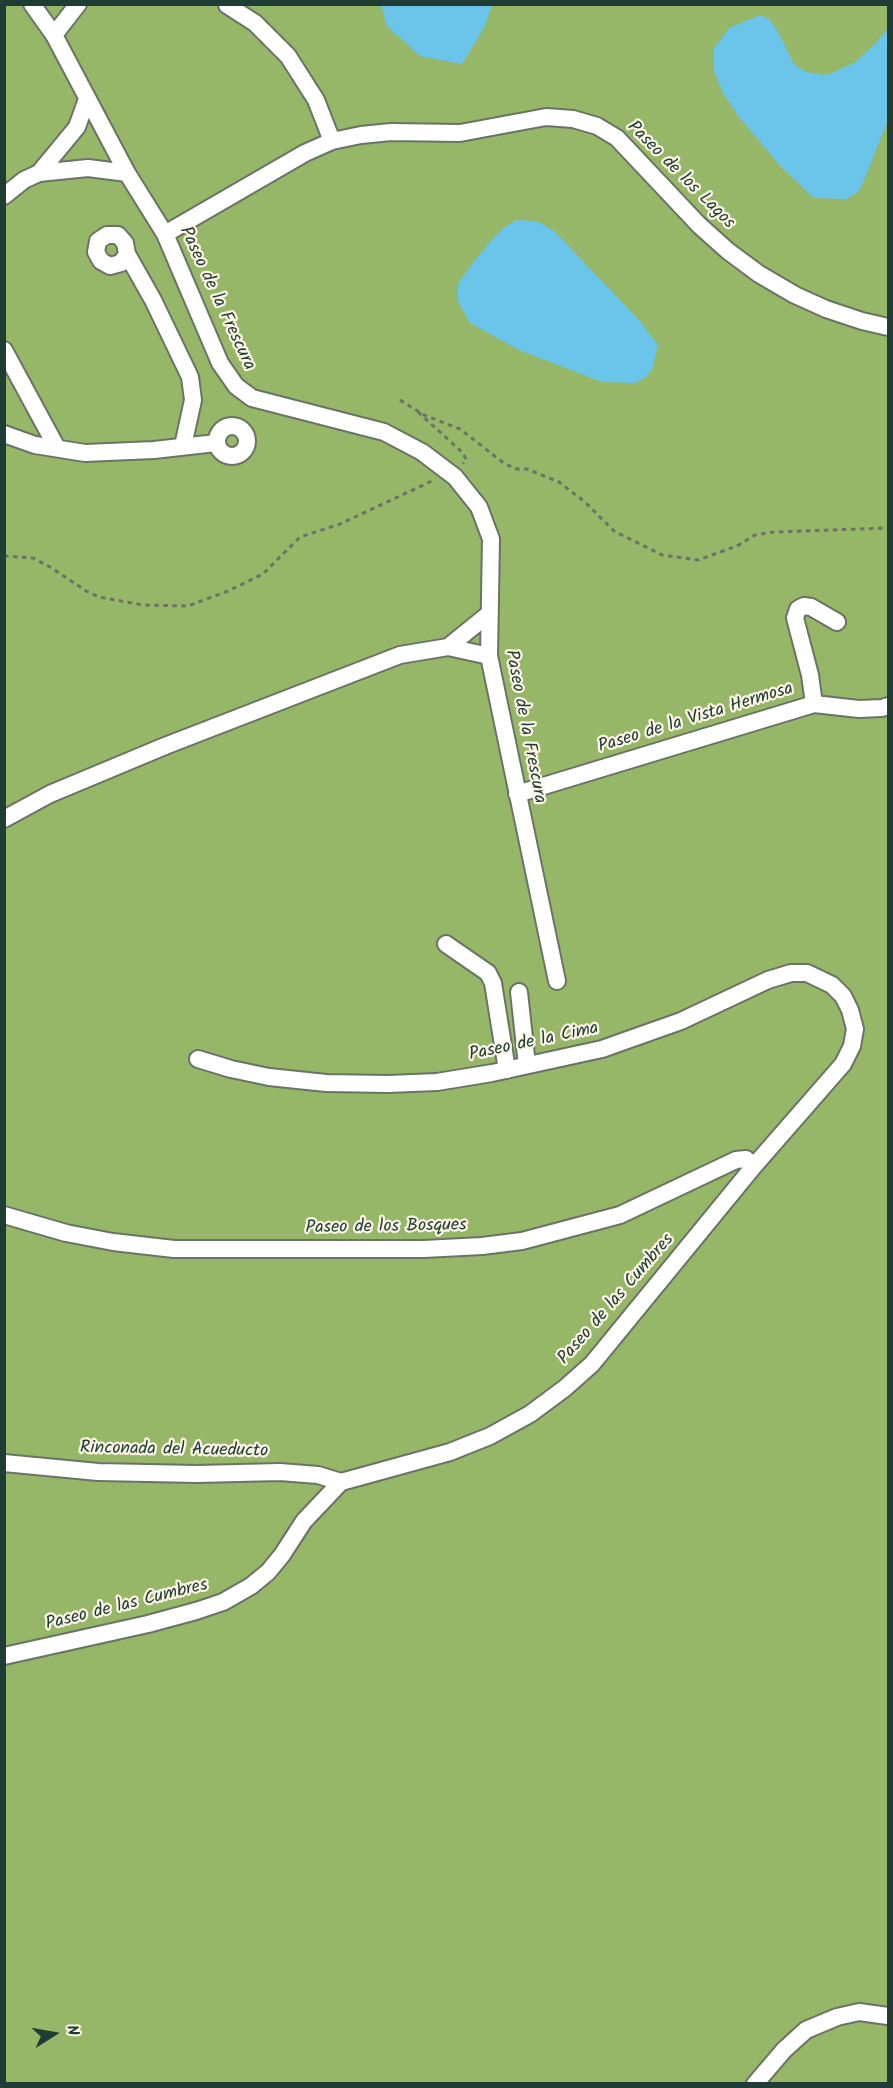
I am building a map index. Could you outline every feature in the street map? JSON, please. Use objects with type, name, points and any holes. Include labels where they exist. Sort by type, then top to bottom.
[{"type":"street","name":"Paseo de la Frescura","points":[[33,4],[54,35],[127,173],[165,234],[220,363],[236,386],[252,398],[384,432],[422,452],[450,474],[480,507],[491,539],[489,656],[557,981]]},
{"type":"street","points":[[54,35],[78,4]]},
{"type":"street","points":[[226,5],[255,23],[288,56],[316,100],[332,141]]},
{"type":"street","points":[[4,196],[24,180],[39,172],[76,127],[87,99]]},
{"type":"street","name":"Paseo de los Lagos","points":[[165,234],[305,153],[332,141],[391,132],[460,133],[546,117],[573,119],[597,126],[617,138],[699,225],[759,274],[795,295],[826,309],[888,327]]},
{"type":"street","points":[[39,172],[88,168],[127,173]]},
{"type":"street","points":[[127,254],[153,300],[190,377],[193,400],[183,446]]},
{"type":"street","points":[[4,350],[57,448]]},
{"type":"street","points":[[4,434],[35,445],[84,453],[216,443]]},
{"type":"street","points":[[814,704],[810,675],[795,618],[798,609],[804,606],[811,607],[837,622]]},
{"type":"street","points":[[448,647],[490,613]]},
{"type":"street","points":[[4,819],[50,794],[102,772],[400,655],[448,647],[489,656]]},
{"type":"street","name":"Paseo de la Vista Hermosa","points":[[517,794],[814,704],[859,709],[888,706]]},
{"type":"street","points":[[447,944],[488,973],[493,982],[507,1070]]},
{"type":"street","name":"Paseo de la Cima","points":[[198,1059],[270,1077],[326,1083],[437,1082],[507,1070],[603,1049],[670,1025],[768,980],[791,973],[807,973],[832,984],[843,996],[850,1010]]},
{"type":"street","points":[[519,992],[527,1065]]},
{"type":"street","name":"Paseo de las Cumbres","points":[[4,1656],[148,1624],[223,1602],[251,1586],[268,1572],[304,1521],[341,1482],[450,1452],[490,1436],[530,1414],[565,1388],[592,1364],[754,1166],[843,1064],[854,1038],[855,1029],[850,1010]]},
{"type":"street","name":"Paseo de los Bosques","points":[[4,1215],[66,1233],[113,1242],[174,1249],[401,1249],[482,1246],[522,1241],[620,1215],[736,1160],[746,1159],[754,1166]]},
{"type":"street","name":"Rinconada del Acueducto","points":[[4,1463],[98,1472],[197,1474],[280,1472],[318,1475],[341,1482]]},
{"type":"street","points":[[755,2084],[784,2050],[806,2030],[837,2017],[859,2012],[888,2016]]},
{"type":"path","points":[[4,556],[33,558],[86,591],[105,599],[143,605],[188,606],[228,591],[263,574],[300,537],[340,525],[425,483],[450,474],[462,466],[466,459],[462,452],[418,412],[400,400]]},
{"type":"path","points":[[418,412],[460,429],[505,464],[536,472],[560,482],[585,502],[614,531],[662,555],[698,560],[737,546],[755,535],[774,532],[888,528]]},
{"type":"green space","points":[[5,5],[888,5],[888,2083],[5,2083]]},
{"type":"water","points":[[381,4],[492,5],[485,26],[462,64],[420,56],[387,26]]},
{"type":"water","points":[[761,15],[769,19],[777,30],[794,64],[806,72],[827,75],[854,63],[875,44],[888,28],[888,120],[859,191],[847,199],[814,198],[782,168],[739,117],[723,93],[714,71],[714,48],[729,28]]},
{"type":"water","points":[[517,220],[537,221],[554,231],[640,321],[658,345],[652,370],[645,378],[635,383],[602,382],[519,350],[470,323],[458,301],[460,280],[503,228]]}]
